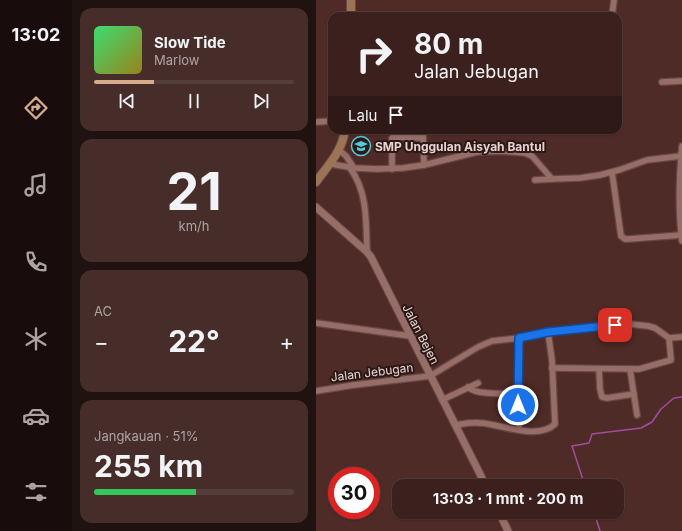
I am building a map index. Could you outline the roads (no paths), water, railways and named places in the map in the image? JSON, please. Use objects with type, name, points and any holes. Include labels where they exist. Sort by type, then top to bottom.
[{"type":"main road","points":[[351,0],[351,12]]},
{"type":"main road","points":[[316,182],[331,164],[339,150],[344,134]]},
{"type":"street","points":[[612,12],[614,0]]},
{"type":"street","points":[[662,82],[682,81]]},
{"type":"street","points":[[316,122],[328,121]]},
{"type":"street","points":[[423,134],[424,165]]},
{"type":"street","points":[[392,169],[393,137],[423,138]]},
{"type":"street","points":[[612,172],[622,237],[629,239],[682,237],[680,191],[682,146]]},
{"type":"street","points":[[339,150],[346,156],[360,182],[364,195],[367,252]]},
{"type":"street","points":[[331,164],[352,168],[392,169],[424,165],[482,151],[519,152],[530,154],[536,158],[552,179]]},
{"type":"street","points":[[536,180],[580,178],[612,172],[647,160],[681,156]]},
{"type":"street","name":"Jalan Bejen","points":[[316,207],[367,252],[482,479]]},
{"type":"street","points":[[316,323],[410,336]]},
{"type":"street","name":"Jalan Jebugan","points":[[316,391],[354,384],[430,376],[478,347],[492,341],[519,338],[548,332],[629,324],[655,328],[669,338]]},
{"type":"street","points":[[455,425],[480,423],[519,430],[543,431],[550,429],[555,424],[552,368],[548,332]]},
{"type":"street","points":[[552,368],[639,369],[671,360],[669,338],[682,337]]},
{"type":"street","points":[[519,338],[519,430]]},
{"type":"street","points":[[599,369],[602,397],[607,398],[634,394]]},
{"type":"street","points":[[630,369],[637,415]]},
{"type":"street","points":[[442,400],[478,383]]},
{"type":"street","points":[[468,388],[481,393],[518,393]]},
{"type":"street","points":[[502,519],[508,531]]},
{"type":"waterway","points":[[583,479],[572,446],[589,443],[592,434],[641,428],[652,422],[661,409],[674,398],[682,397]]},
{"type":"waterway","points":[[596,519],[600,531]]},
{"type":"place","name":"SMP Unggulan Aisyah Bantul","points":[[361,146]]}]
